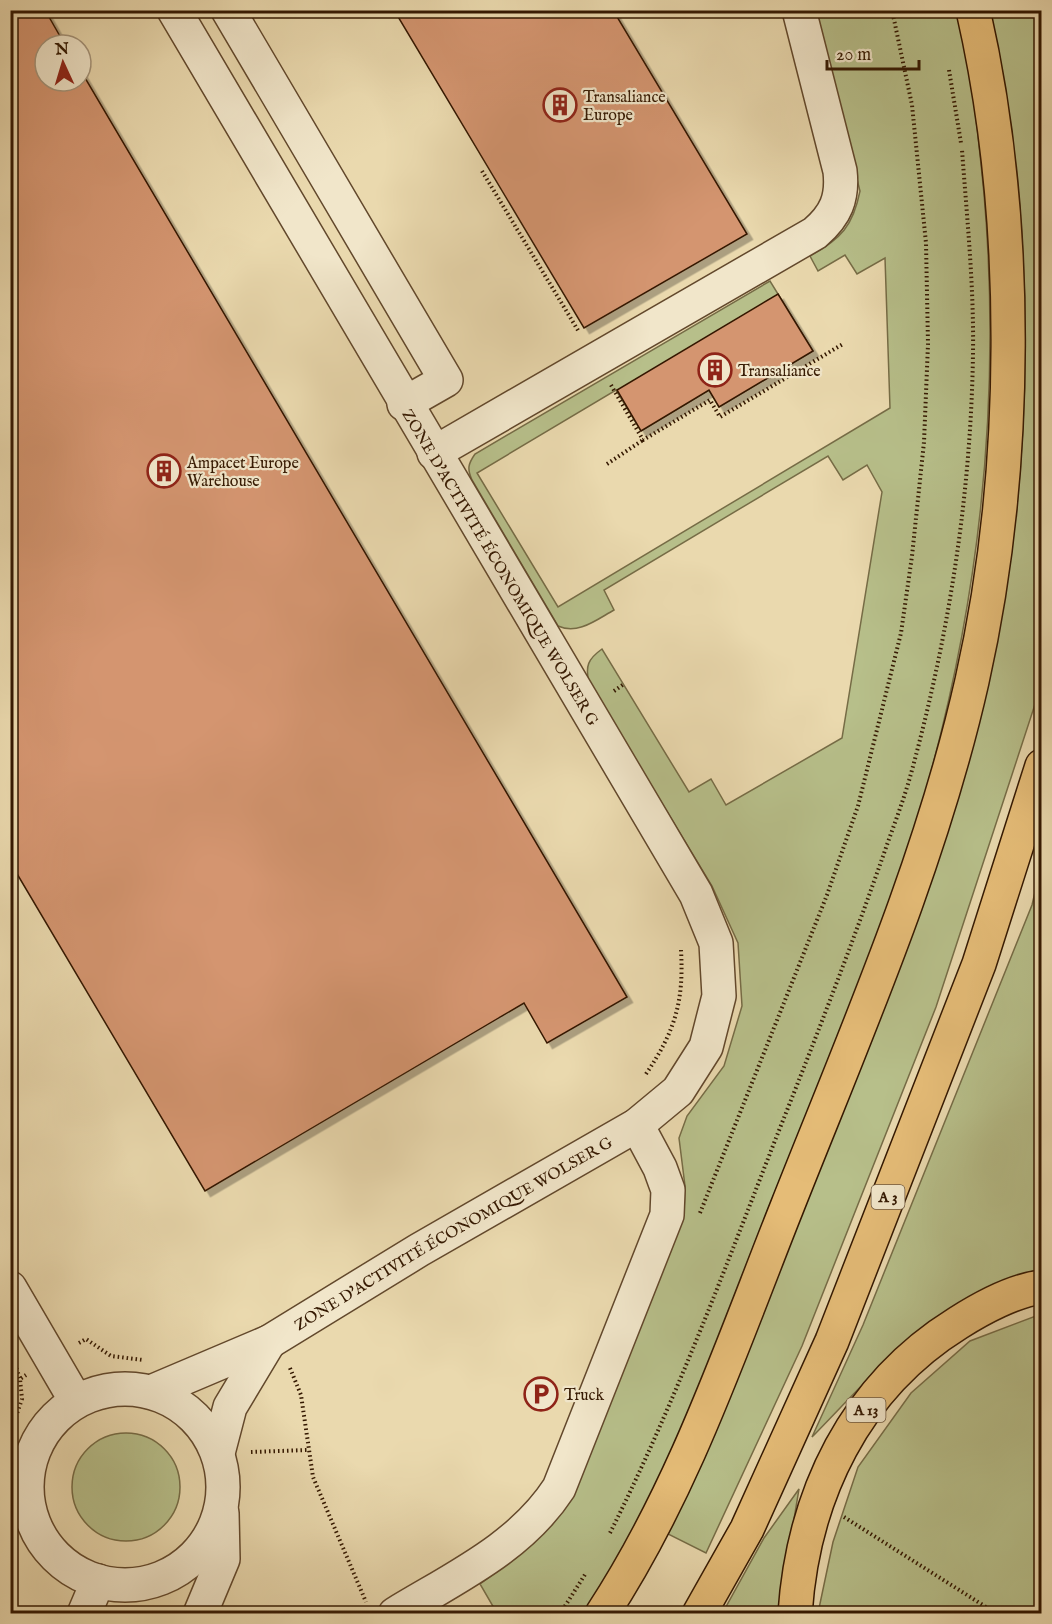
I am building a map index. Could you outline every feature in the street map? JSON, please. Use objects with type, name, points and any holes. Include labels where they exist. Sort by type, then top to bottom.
[{"type":"main road","points":[[602,1614],[633,1567],[688,1455],[888,953],[936,810],[972,682],[994,554],[1002,472],[1007,350],[998,159],[973,10]]},
{"type":"main road","name":"A 3","points":[[699,1614],[747,1529],[832,1341],[979,964],[1041,766]]},
{"type":"main road","name":"A 13","points":[[795,1614],[798,1571],[816,1499],[842,1442],[885,1382],[930,1340],[980,1309],[1041,1287]]},
{"type":"lane","name":"ZONE D'ACTIVITÉ ÉCONOMIQUE WOLSER G","points":[[151,1392],[270,1342],[419,1250],[637,1125],[678,1091],[706,1047],[719,996],[716,943],[696,894],[174,10]]},
{"type":"lane","points":[[228,10],[446,380],[405,404]]},
{"type":"lane","points":[[434,453],[814,233],[828,222],[838,206],[842,189],[840,171],[798,10]]},
{"type":"lane","points":[[382,1613],[511,1543],[549,1503],[559,1488],[667,1215],[668,1190],[660,1168],[637,1125]]},
{"type":"lane","points":[[10,1288],[76,1401]]},
{"type":"lane","name":"ZONE D'ACTIVITÉ ÉCONOMIQUE WOLSER G","points":[[218,1453],[230,1407],[270,1342]]},
{"type":"lane","name":"ZONE D'ACTIVITÉ ÉCONOMIQUE WOLSER G","points":[[199,1613],[223,1559],[223,1476],[218,1453],[202,1425],[179,1405],[151,1392],[125,1388],[100,1391],[76,1401],[57,1415],[41,1434],[17,1455],[26,1478],[27,1502],[22,1525],[70,1569],[98,1581],[123,1585],[149,1582],[173,1572],[196,1555],[213,1532],[222,1505]]},
{"type":"lane","points":[[84,1614],[98,1581]]},
{"type":"path","points":[[697,1223],[827,895],[858,806],[901,633],[924,442],[926,243],[912,105],[892,10]]},
{"type":"path","points":[[604,1544],[637,1479],[685,1371],[849,954],[911,773],[937,670],[955,574],[967,471],[973,352],[970,252],[962,149],[948,63]]},
{"type":"path","points":[[607,464],[643,440]]},
{"type":"path","points":[[642,1080],[668,1041],[681,997],[682,951],[678,939]]},
{"type":"path","points":[[17,1455],[22,1399],[20,1379],[86,1339],[111,1356],[154,1360]]},
{"type":"path","points":[[270,1342],[287,1362],[301,1395],[313,1477],[382,1613]]},
{"type":"path","points":[[218,1453],[308,1450]]},
{"type":"path","points":[[816,1499],[997,1614]]},
{"type":"path","points":[[560,1614],[592,1564]]},
{"type":"path","points":[[485,1614],[494,1608]]},
{"type":"green space","points":[[814,11],[957,11],[962,33],[974,102],[984,194],[989,272],[990,349],[988,426],[982,502],[959,653],[922,804],[889,906],[687,1416],[640,1517],[613,1566],[583,1613],[485,1613],[494,1608],[480,1584],[517,1557],[570,1488],[684,1212],[685,1186],[679,1138],[687,1116],[724,1066],[742,1006],[738,943],[712,886],[589,683],[587,672],[589,663],[602,649],[689,792],[711,779],[726,805],[842,738],[882,492],[867,465],[843,480],[828,456],[604,590],[614,610],[594,622],[573,629],[558,626],[472,480],[469,467],[475,454],[770,281],[813,351],[719,407],[709,390],[641,431],[616,390],[477,473],[558,607],[890,408],[885,258],[857,274],[845,255],[818,271],[810,256],[830,244],[844,230],[854,214],[860,191]]},
{"type":"green space","points":[[990,11],[1035,11],[1042,46],[1041,686],[936,1007],[802,1346],[706,1553],[668,1534],[701,1465],[877,1024],[918,914],[955,803],[971,746],[1003,608],[1015,524],[1022,437],[1025,350],[1023,263],[1017,176],[1006,92]]},
{"type":"green space","points":[[1041,867],[1041,1272],[1007,1280],[974,1295],[944,1313],[888,1360],[812,1437],[863,1325],[1032,905]]},
{"type":"green space","points":[[1041,1314],[1041,1613],[818,1613],[833,1542],[858,1467],[911,1393],[970,1341]]},
{"type":"green space","points":[[126,1433],[147,1437],[164,1449],[176,1466],[180,1487],[176,1508],[164,1525],[147,1537],[126,1541],[105,1537],[88,1525],[76,1508],[72,1487],[76,1466],[88,1449],[105,1437]]},
{"type":"green space","points":[[799,1489],[785,1573],[786,1613],[722,1614],[764,1538]]},
{"type":"building","name":"Ampacet Europe Warehouse","points":[[10,10],[45,10],[58,33],[33,33],[33,93],[93,91],[627,997],[547,1043],[524,1003],[205,1191],[10,862]]},
{"type":"building","name":"Transaliance Europe","points":[[394,10],[613,10],[747,234],[584,328]]},
{"type":"building","name":"Transaliance","points":[[778,294],[813,351],[719,407],[709,390],[641,431],[617,390]]},
{"type":"place","name":"Transaliance Europe","points":[[560,105]]},
{"type":"place","name":"Transaliance","points":[[715,370]]},
{"type":"place","name":"Ampacet Europe Warehouse","points":[[164,471]]},
{"type":"place","name":"Truck","points":[[541,1394]]}]
